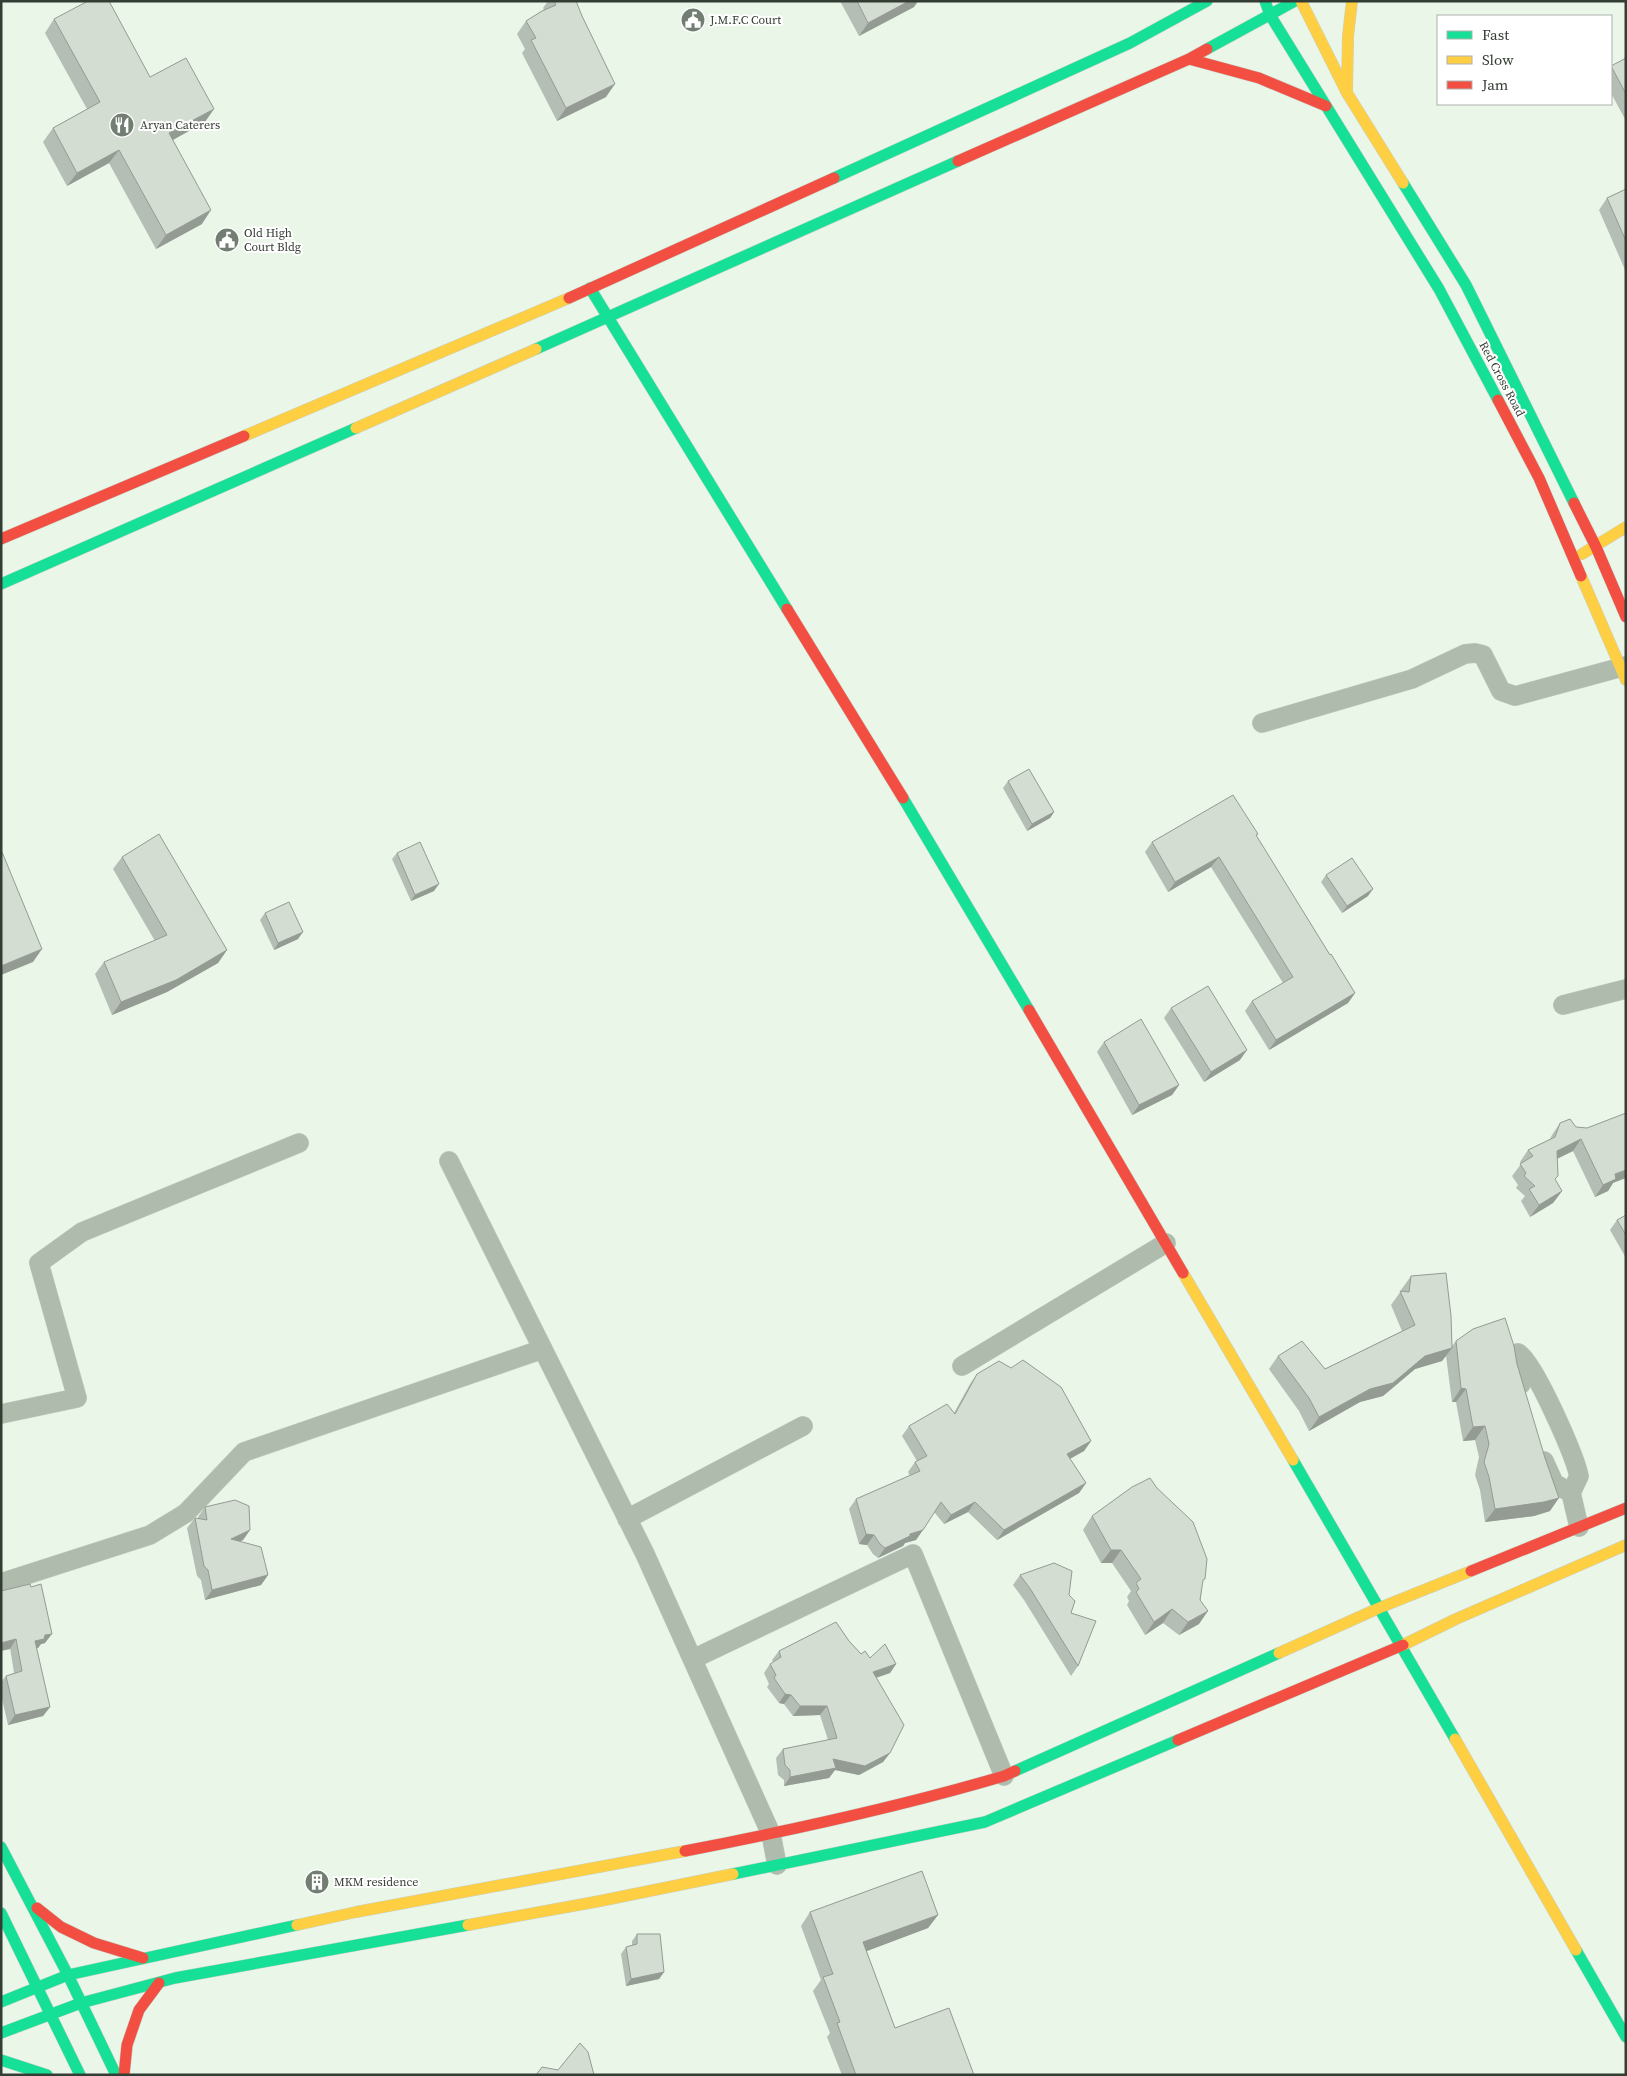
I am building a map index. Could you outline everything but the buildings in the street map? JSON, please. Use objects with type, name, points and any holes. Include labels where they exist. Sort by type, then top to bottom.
[{"type":"street","points":[[1,539],[590,288],[1130,43],[1207,1]]},
{"type":"street","name":"Red Cross Road","points":[[1265,1],[1270,15],[1439,290],[1539,478],[1624,671]]},
{"type":"street","points":[[1,584],[168,512],[1189,59],[1295,1]]},
{"type":"street","name":"Red Cross Road","points":[[1302,1],[1346,93],[1466,285],[1596,547],[1624,613]]},
{"type":"street","points":[[1346,93],[1348,36],[1352,1]]},
{"type":"street","points":[[1130,43],[1155,15]]},
{"type":"street","points":[[1189,59],[1259,78],[1326,106]]},
{"type":"street","points":[[590,288],[955,883],[1379,1608],[1626,2037]]},
{"type":"street","points":[[1574,558],[1596,547],[1626,527]]},
{"type":"street","points":[[1262,723],[1412,679],[1465,654],[1475,652],[1482,656],[1501,691],[1515,696],[1624,671]]},
{"type":"street","points":[[1562,1005],[1626,989]]},
{"type":"street","points":[[1,1414],[77,1398],[39,1263],[82,1232],[299,1143]]},
{"type":"street","points":[[449,1161],[627,1518],[694,1659],[771,1834],[777,1865]]},
{"type":"street","points":[[962,1366],[1166,1243]]},
{"type":"street","points":[[1,1583],[150,1535],[186,1513],[244,1452],[543,1349]]},
{"type":"street","points":[[1526,1405],[1516,1361],[1518,1353],[1524,1356],[1542,1389],[1574,1456],[1580,1476],[1571,1493],[1579,1527]]},
{"type":"street","points":[[627,1518],[803,1426]]},
{"type":"street","points":[[1538,1444],[1546,1468],[1554,1483],[1571,1493]]},
{"type":"street","points":[[1,2002],[68,1975],[145,1958],[356,1912],[580,1870],[595,1869],[771,1834],[948,1794],[1004,1776],[1379,1608],[1626,1508]]},
{"type":"street","points":[[1,2033],[81,2003],[158,1982],[590,1903],[985,1822],[1401,1646],[1456,1619],[1626,1545]]},
{"type":"street","points":[[694,1659],[913,1554],[1004,1776]]},
{"type":"street","points":[[1,1847],[68,1975],[116,2075]]},
{"type":"street","points":[[30,1903],[61,1927],[94,1943],[145,1958]]},
{"type":"street","points":[[1,1937],[2,1915]]},
{"type":"street","points":[[2,1915],[80,2075]]},
{"type":"street","points":[[124,2075],[127,2046],[139,2010],[158,1982]]},
{"type":"street","points":[[1,2060],[48,2075]]},
{"type":"traffic: fast","points":[[834,178],[1130,43],[1207,1]]},
{"type":"traffic: fast","points":[[1265,1],[1270,15],[1439,289],[1498,400]]},
{"type":"traffic: fast","points":[[1207,49],[1295,1]]},
{"type":"traffic: fast","points":[[536,349],[958,161]]},
{"type":"traffic: fast","points":[[1403,183],[1466,285],[1574,503]]},
{"type":"traffic: fast","points":[[590,288],[787,609]]},
{"type":"traffic: fast","points":[[1,584],[356,428]]},
{"type":"traffic: fast","points":[[903,798],[1029,1010]]},
{"type":"traffic: fast","points":[[1293,1460],[1455,1739]]},
{"type":"traffic: fast","points":[[1015,1771],[1279,1653]]},
{"type":"traffic: fast","points":[[733,1874],[985,1822],[1178,1740]]},
{"type":"traffic: fast","points":[[1,1847],[68,1975],[116,2075]]},
{"type":"traffic: fast","points":[[1,1913],[80,2075]]},
{"type":"traffic: fast","points":[[1,2002],[68,1975],[297,1925]]},
{"type":"traffic: fast","points":[[1,2033],[81,2003],[175,1978],[468,1925]]},
{"type":"traffic: fast","points":[[1576,1950],[1626,2037]]},
{"type":"traffic: fast","points":[[1,2060],[47,2075]]},
{"type":"traffic: slow","points":[[1301,1],[1347,93],[1403,183]]},
{"type":"traffic: slow","points":[[1347,90],[1348,36],[1352,1]]},
{"type":"traffic: slow","points":[[244,436],[569,298]]},
{"type":"traffic: slow","points":[[356,428],[536,349]]},
{"type":"traffic: slow","points":[[1582,554],[1626,527]]},
{"type":"traffic: slow","points":[[1581,576],[1626,680]]},
{"type":"traffic: slow","points":[[1183,1273],[1293,1460]]},
{"type":"traffic: slow","points":[[1403,1645],[1456,1619],[1626,1545]]},
{"type":"traffic: slow","points":[[1279,1653],[1379,1608],[1471,1571]]},
{"type":"traffic: slow","points":[[1455,1739],[1576,1950]]},
{"type":"traffic: slow","points":[[297,1925],[356,1912],[685,1851]]},
{"type":"traffic: slow","points":[[468,1925],[733,1874]]},
{"type":"traffic: jam","points":[[958,161],[1189,59],[1207,49]]},
{"type":"traffic: jam","points":[[1189,59],[1259,78],[1326,106]]},
{"type":"traffic: jam","points":[[569,298],[834,178]]},
{"type":"traffic: jam","points":[[1498,400],[1539,478],[1581,576]]},
{"type":"traffic: jam","points":[[1,539],[244,436]]},
{"type":"traffic: jam","points":[[1574,503],[1596,547],[1626,617]]},
{"type":"traffic: jam","points":[[787,609],[903,798]]},
{"type":"traffic: jam","points":[[1029,1010],[1183,1273]]},
{"type":"traffic: jam","points":[[1471,1571],[1626,1508]]},
{"type":"traffic: jam","points":[[1178,1740],[1403,1645]]},
{"type":"traffic: jam","points":[[685,1851],[885,1808],[1004,1776],[1015,1771]]},
{"type":"traffic: jam","points":[[37,1908],[61,1927],[94,1943],[143,1958]]},
{"type":"traffic: jam","points":[[124,2075],[127,2045],[139,2010],[159,1983]]},
{"type":"place","name":"J.M.F.C Court","points":[[693,20]]},
{"type":"place","name":"Aryan Caterers","points":[[122,125]]},
{"type":"place","name":"Old High Court Bldg","points":[[227,240]]},
{"type":"place","name":"MKM residence","points":[[317,1882]]}]
